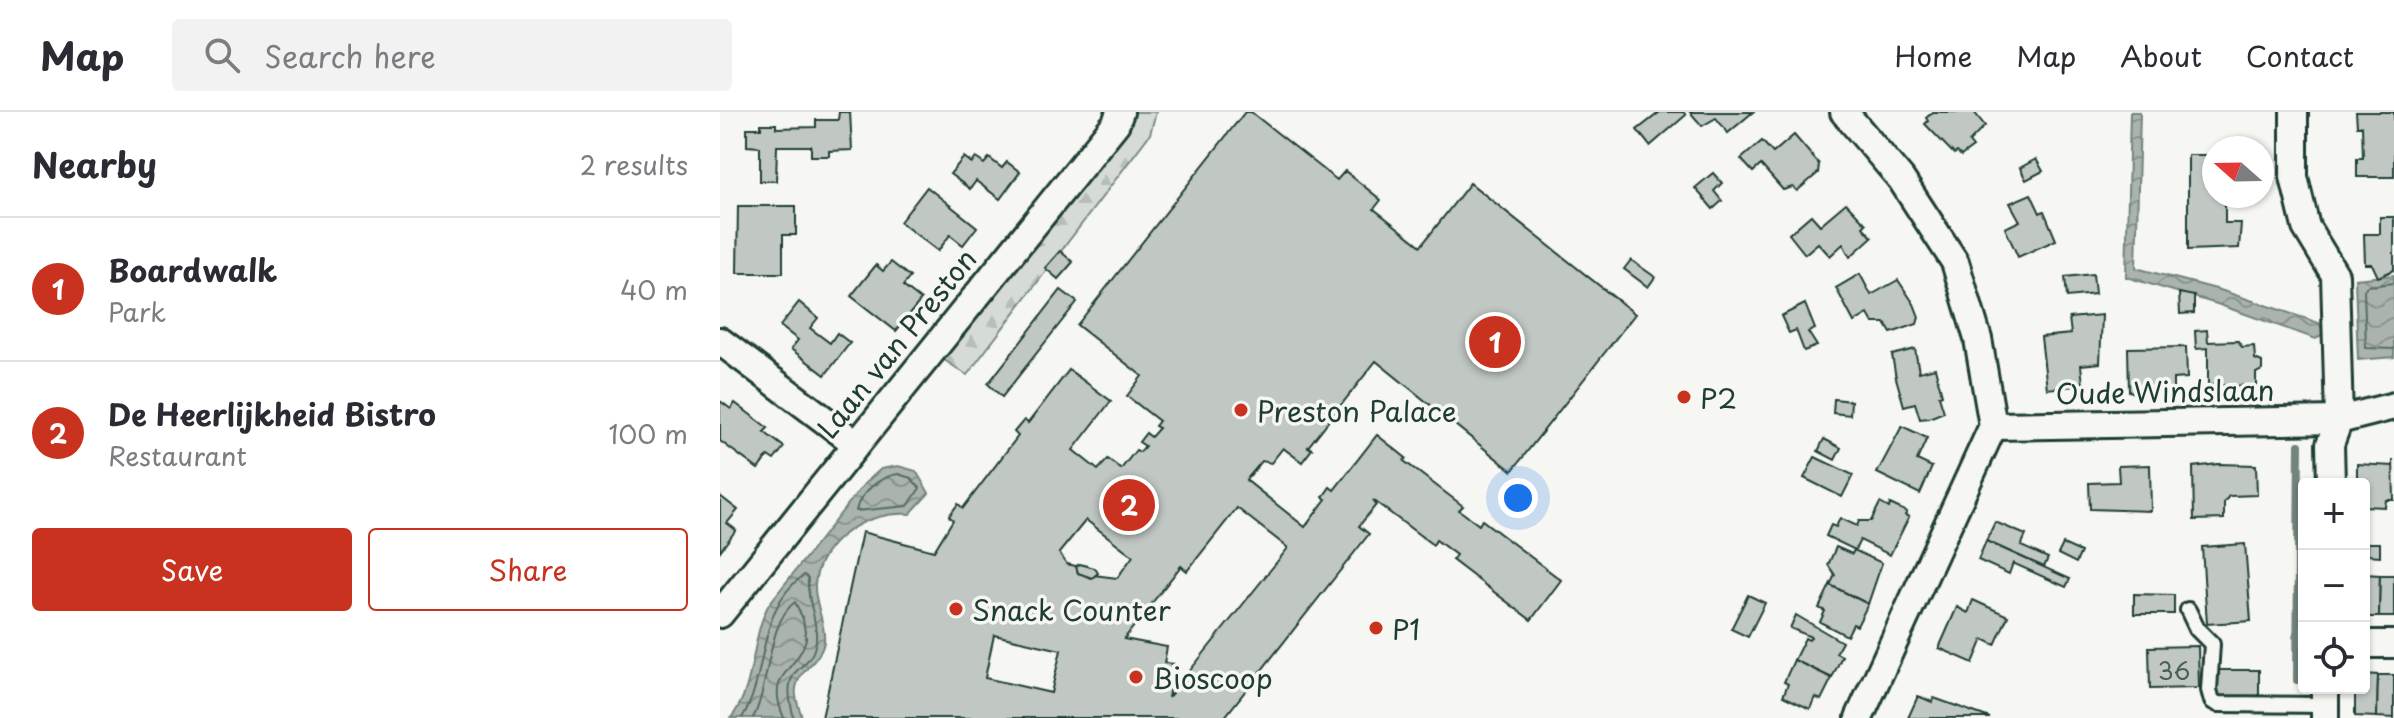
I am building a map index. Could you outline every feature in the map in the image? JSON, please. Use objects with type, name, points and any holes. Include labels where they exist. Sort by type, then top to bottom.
[{"type":"street","name":"Laan van Preston","points":[[720,614],[1116,123],[1120,112]]},
{"type":"street","points":[[1844,112],[1901,179],[1955,262],[1978,339],[1993,426],[1859,718]]},
{"type":"street","points":[[2294,112],[2294,177],[2306,227],[2335,275],[2339,420],[2330,444],[2331,478]]},
{"type":"street","points":[[720,341],[855,443]]},
{"type":"street","name":"Oude Windslaan","points":[[1993,426],[2339,420],[2394,406]]},
{"type":"street","points":[[2370,644],[2394,644]]},
{"type":"lane","points":[[2188,610],[2197,629],[2212,644],[2209,690],[2212,701],[2218,704],[2325,704]]},
{"type":"green space","points":[[1118,112],[1156,112],[1150,134],[967,375],[932,352]]},
{"type":"water","points":[[2130,112],[2140,112],[2136,268],[2220,290],[2319,323],[2324,333],[2316,339],[2217,304],[2126,277]]},
{"type":"water","points":[[2394,275],[2394,357],[2358,360],[2355,279]]},
{"type":"water","points":[[898,466],[916,471],[929,493],[910,514],[878,517],[863,523],[848,531],[825,554],[815,585],[824,641],[796,688],[802,718],[731,718],[745,692],[769,604],[864,484],[881,469]]},
{"type":"building","points":[[839,112],[850,112],[852,150],[829,151],[829,156],[811,156],[811,146],[777,146],[776,181],[760,181],[760,147],[747,146],[747,128],[761,128],[761,124],[776,124],[776,128],[816,127],[816,120],[838,120]]},
{"type":"building","name":"Preston Palace","points":[[1245,112],[1251,112],[1337,180],[1345,171],[1381,200],[1374,209],[1421,246],[1470,183],[1635,314],[1512,471],[1376,361],[1308,447],[1312,449],[1302,462],[1283,448],[1271,463],[1262,461],[1246,480],[1305,527],[1326,499],[1323,497],[1330,487],[1334,490],[1377,435],[1406,458],[1404,461],[1463,506],[1459,510],[1479,525],[1482,520],[1561,580],[1531,620],[1452,560],[1456,555],[1436,540],[1433,545],[1373,500],[1376,505],[1359,526],[1369,534],[1224,718],[822,718],[862,532],[934,551],[953,520],[949,516],[958,504],[963,508],[1018,436],[1014,432],[1024,420],[1028,423],[1069,370],[1111,401],[1073,450],[1098,470],[1108,459],[1121,469],[1136,450],[1140,452],[1145,446],[1139,442],[1146,433],[1151,437],[1159,428],[1155,426],[1159,421],[1127,396],[1142,376],[1077,325]],"holes":[[[1237,508],[1288,548],[1168,698],[1174,664],[1164,663],[1167,647],[1124,639],[1181,566],[1187,571]],[[1086,520],[1133,556],[1117,578],[1078,573],[1076,566],[1067,564],[1059,553]],[[994,635],[1061,650],[1051,693],[985,678]]]},
{"type":"building","points":[[1660,112],[1683,112],[1686,115],[1650,146],[1637,130]]},
{"type":"building","points":[[1690,112],[1753,112],[1728,133],[1716,118],[1702,126]]},
{"type":"building","points":[[1933,112],[1974,112],[1985,126],[1969,142],[1973,147],[1961,156],[1957,152],[1954,154],[1925,124],[1928,121],[1926,118]]},
{"type":"building","points":[[2356,112],[2394,112],[2394,177],[2357,177],[2357,158],[2363,158],[2362,126],[2357,126]]},
{"type":"building","points":[[1794,135],[1819,164],[1818,173],[1797,191],[1793,187],[1783,190],[1761,165],[1753,172],[1741,159],[1762,141],[1773,153]]},
{"type":"building","points":[[2188,155],[2202,155],[2202,208],[2225,208],[2225,223],[2241,223],[2239,248],[2188,250]]},
{"type":"building","points":[[964,157],[972,163],[976,158],[984,164],[989,158],[1002,168],[1007,162],[1020,172],[1000,199],[976,181],[970,189],[950,174]]},
{"type":"building","points":[[2036,159],[2043,171],[2026,180],[2020,168]]},
{"type":"building","points":[[1713,173],[1722,183],[1714,191],[1722,201],[1713,209],[1695,188]]},
{"type":"building","points":[[927,187],[977,227],[963,245],[950,235],[938,251],[900,222]]},
{"type":"building","points":[[2031,194],[2040,213],[2044,211],[2056,240],[2018,257],[2005,228],[2020,221],[2010,203]]},
{"type":"building","points":[[1846,203],[1866,224],[1863,227],[1872,237],[1850,257],[1843,244],[1830,256],[1818,243],[1805,254],[1789,234],[1811,215],[1820,225]]},
{"type":"building","points":[[738,206],[796,206],[796,235],[783,235],[783,273],[737,273]]},
{"type":"building","points":[[2380,217],[2394,217],[2394,270],[2378,277],[2372,264],[2365,264],[2364,234],[2380,234]]},
{"type":"building","points":[[1060,251],[1073,262],[1058,279],[1045,268]]},
{"type":"building","points":[[1631,260],[1655,277],[1648,287],[1624,269]]},
{"type":"building","points":[[891,262],[910,277],[903,286],[921,300],[896,331],[851,296],[876,265],[883,271]]},
{"type":"building","points":[[1860,274],[1871,295],[1898,280],[1914,304],[1919,317],[1917,324],[1891,333],[1885,323],[1873,323],[1868,314],[1854,322],[1836,288]]},
{"type":"building","points":[[2093,274],[2095,294],[2067,297],[2065,277]]},
{"type":"building","points":[[1061,290],[1077,302],[1002,397],[988,384]]},
{"type":"building","points":[[2179,293],[2194,296],[2194,313],[2180,314]]},
{"type":"building","points":[[799,302],[818,318],[810,328],[830,343],[837,333],[850,343],[825,375],[791,349],[798,340],[780,326]]},
{"type":"building","points":[[1805,304],[1815,329],[1808,332],[1817,346],[1804,351],[1796,330],[1789,333],[1781,316]]},
{"type":"building","points":[[2102,315],[2100,363],[2081,365],[2083,385],[2047,389],[2041,337],[2071,334],[2069,318]]},
{"type":"building","points":[[2207,330],[2208,342],[2238,341],[2242,347],[2254,346],[2255,359],[2262,362],[2262,370],[2256,373],[2256,386],[2208,385],[2208,348],[2196,349],[2195,331]]},
{"type":"building","points":[[2186,347],[2187,378],[2173,379],[2173,390],[2146,391],[2141,395],[2129,391],[2128,348]]},
{"type":"building","points":[[1915,349],[1919,372],[1935,368],[1942,395],[1939,396],[1944,412],[1929,418],[1920,419],[1915,403],[1904,406],[1896,378],[1892,355]]},
{"type":"building","points":[[1834,399],[1851,401],[1850,415],[1833,413]]},
{"type":"building","points":[[720,401],[731,409],[735,403],[768,428],[764,432],[784,447],[774,460],[768,456],[758,469],[720,441]]},
{"type":"building","points":[[1902,426],[1927,438],[1917,460],[1932,467],[1920,494],[1877,473]]},
{"type":"building","points":[[1824,439],[1841,448],[1835,460],[1818,451]]},
{"type":"building","points":[[1815,457],[1853,475],[1842,497],[1804,478]]},
{"type":"building","points":[[2393,459],[2394,500],[2386,500],[2385,507],[2370,506],[2370,478],[2357,478],[2357,464],[2393,466]]},
{"type":"building","points":[[2150,465],[2151,511],[2090,509],[2089,483],[2119,482],[2118,466]]},
{"type":"building","points":[[2256,465],[2257,495],[2229,496],[2224,502],[2224,519],[2194,520],[2193,467]]},
{"type":"building","points":[[720,496],[738,510],[727,523],[736,530],[720,551]]},
{"type":"building","points":[[1880,503],[1907,512],[1905,515],[1909,517],[1890,555],[1860,540],[1855,550],[1826,536],[1831,525],[1836,527],[1840,518],[1857,526],[1859,521],[1871,521]]},
{"type":"building","points":[[1995,522],[2026,535],[2021,546],[2048,558],[2044,567],[1986,541]]},
{"type":"building","points":[[1986,541],[2070,579],[2066,587],[2013,563],[2009,574],[1978,560]]},
{"type":"building","points":[[2370,543],[2380,543],[2380,556],[2370,555]]},
{"type":"building","points":[[2063,544],[2081,552],[2076,563],[2058,554]]},
{"type":"building","points":[[2245,544],[2251,621],[2207,624],[2202,547]]},
{"type":"building","points":[[1836,547],[1852,554],[1854,550],[1882,563],[1868,604],[1830,585],[1835,575],[1828,565]]},
{"type":"building","points":[[1080,564],[1095,568],[1098,573],[1092,578],[1078,573],[1076,566]]},
{"type":"building","points":[[2370,574],[2380,575],[2379,617],[2370,617]]},
{"type":"building","points":[[2380,575],[2394,575],[2394,617],[2379,617]]},
{"type":"building","points":[[1830,585],[1868,604],[1857,626],[1853,624],[1847,636],[1820,622],[1825,611],[1819,608]]},
{"type":"building","points":[[2134,594],[2174,595],[2174,614],[2134,614]]},
{"type":"building","points":[[1748,595],[1765,603],[1748,637],[1731,629]]},
{"type":"building","points":[[1973,600],[2008,616],[1995,645],[1983,639],[1973,663],[1939,648],[1957,607],[1968,613]]},
{"type":"building","points":[[1796,615],[1842,642],[1836,653],[1842,656],[1832,678],[1794,660],[1805,638],[1809,640],[1811,637],[1790,628]]},
{"type":"building","points":[[2198,646],[2199,688],[2150,689],[2149,647]]},
{"type":"building","points":[[1794,660],[1832,678],[1821,700],[1815,697],[1810,709],[1783,696],[1788,684],[1784,682]]},
{"type":"building","points":[[2218,670],[2259,670],[2259,696],[2218,696]]},
{"type":"building","points":[[2370,674],[2378,675],[2377,717],[2355,716],[2355,694],[2370,694]]},
{"type":"building","points":[[2378,675],[2394,675],[2394,718],[2377,717]]},
{"type":"building","points":[[1918,696],[1932,702],[1934,698],[1990,718],[1908,718]]},
{"type":"waterway","points":[[2297,680],[2299,445]]},
{"type":"place","name":"Boardwalk","points":[[1495,342]]},
{"type":"place","name":"P2","points":[[1684,397]]},
{"type":"place","name":"Preston Palace","points":[[1241,410]]},
{"type":"place","name":"De Heerlijkheid Bistro","points":[[1129,505]]},
{"type":"place","name":"Snack Counter","points":[[956,609]]},
{"type":"place","name":"P1","points":[[1376,628]]},
{"type":"place","name":"Bioscoop","points":[[1136,677]]}]
